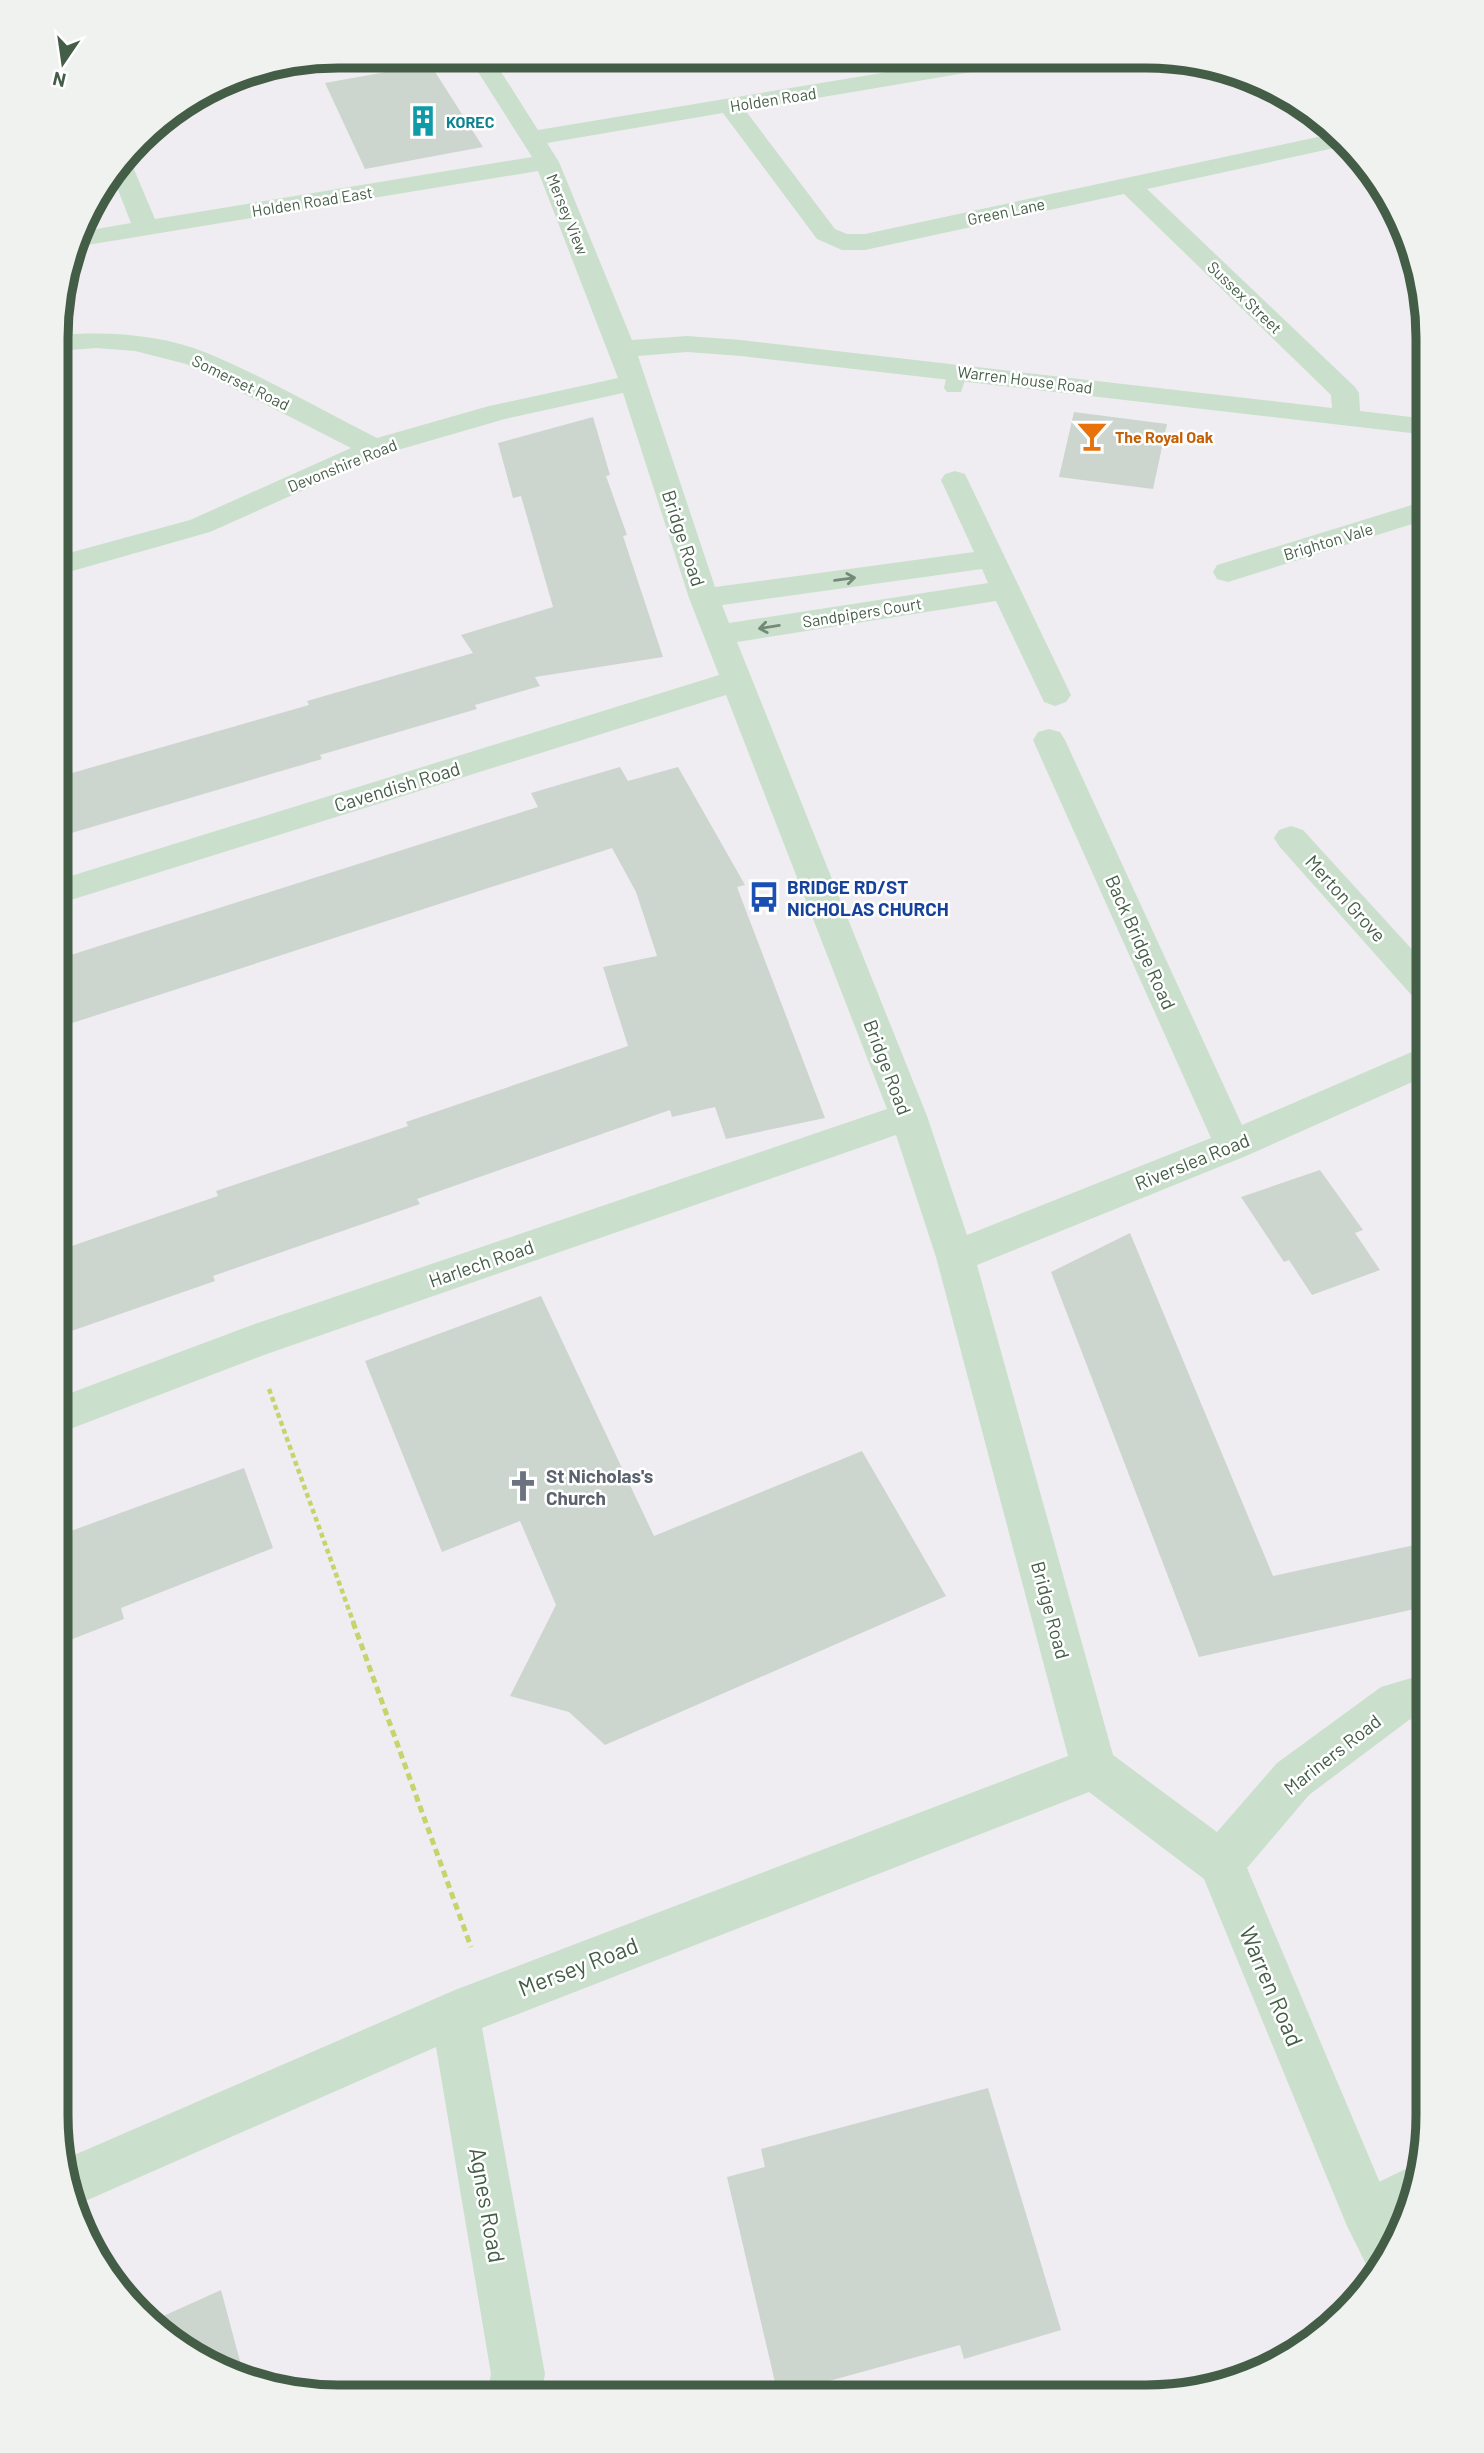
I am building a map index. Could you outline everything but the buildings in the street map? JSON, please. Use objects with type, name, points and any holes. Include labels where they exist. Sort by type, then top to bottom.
[{"type":"street","name":"Mersey View","points":[[487,68],[547,162],[633,383]]},
{"type":"street","name":"Holden Road","points":[[532,138],[730,106],[936,68]]},
{"type":"street","name":"Green Lane","points":[[730,106],[826,234],[842,242],[865,242],[1331,141]]},
{"type":"street","name":"Holden Road East","points":[[88,238],[547,162]]},
{"type":"street","points":[[124,174],[146,229]]},
{"type":"street","name":"Sussex Street","points":[[1128,184],[1345,393],[1346,418]]},
{"type":"street","name":"Somerset Road","points":[[68,342],[96,340],[135,343],[196,358],[374,448]]},
{"type":"street","name":"Warren House Road","points":[[622,349],[687,344],[741,348],[956,379],[1416,425]]},
{"type":"street","name":"Devonshire Road","points":[[68,563],[200,526],[374,448],[499,412],[633,383]]},
{"type":"street","name":"Bridge Road","points":[[633,383],[704,598],[908,1116],[955,1257],[1094,1768]]},
{"type":"street","points":[[955,480],[989,559],[1055,695]]},
{"type":"street","name":"Brighton Vale","points":[[1228,572],[1416,513]]},
{"type":"street","name":"Sandpipers Court","points":[[704,598],[989,559]]},
{"type":"street","name":"Sandpipers Court","points":[[718,635],[1006,590]]},
{"type":"street","name":"Cavendish Road","points":[[68,889],[736,681]]},
{"type":"street","name":"Back Bridge Road","points":[[1049,740],[1233,1145]]},
{"type":"street","name":"Merton Grove","points":[[1291,838],[1416,977]]},
{"type":"street","name":"Riverslea Road","points":[[955,1257],[1233,1145],[1416,1064]]},
{"type":"street","name":"Harlech Road","points":[[68,1412],[253,1342],[908,1116]]},
{"type":"street","name":"Mariners Road","points":[[1221,1863],[1293,1779],[1397,1702],[1416,1697]]},
{"type":"street","points":[[1094,1768],[1221,1863]]},
{"type":"street","name":"Mersey Road","points":[[76,2180],[472,2007],[1094,1768]]},
{"type":"street","name":"Warren Road","points":[[1221,1863],[1365,2208],[1383,2244]]},
{"type":"street","name":"Agnes Road","points":[[472,2007],[518,2374],[516,2385]]},
{"type":"lane","points":[[1365,2208],[1406,2188]]},
{"type":"path","points":[[253,1342],[472,2007]]},
{"type":"place","name":"KOREC","points":[[423,121]]},
{"type":"place","name":"The Royal Oak","points":[[1092,436]]},
{"type":"place","name":"BRIDGE RD/ST NICHOLAS CHURCH","points":[[764,897]]},
{"type":"place","name":"St Nicholas's Church","points":[[523,1486]]}]
